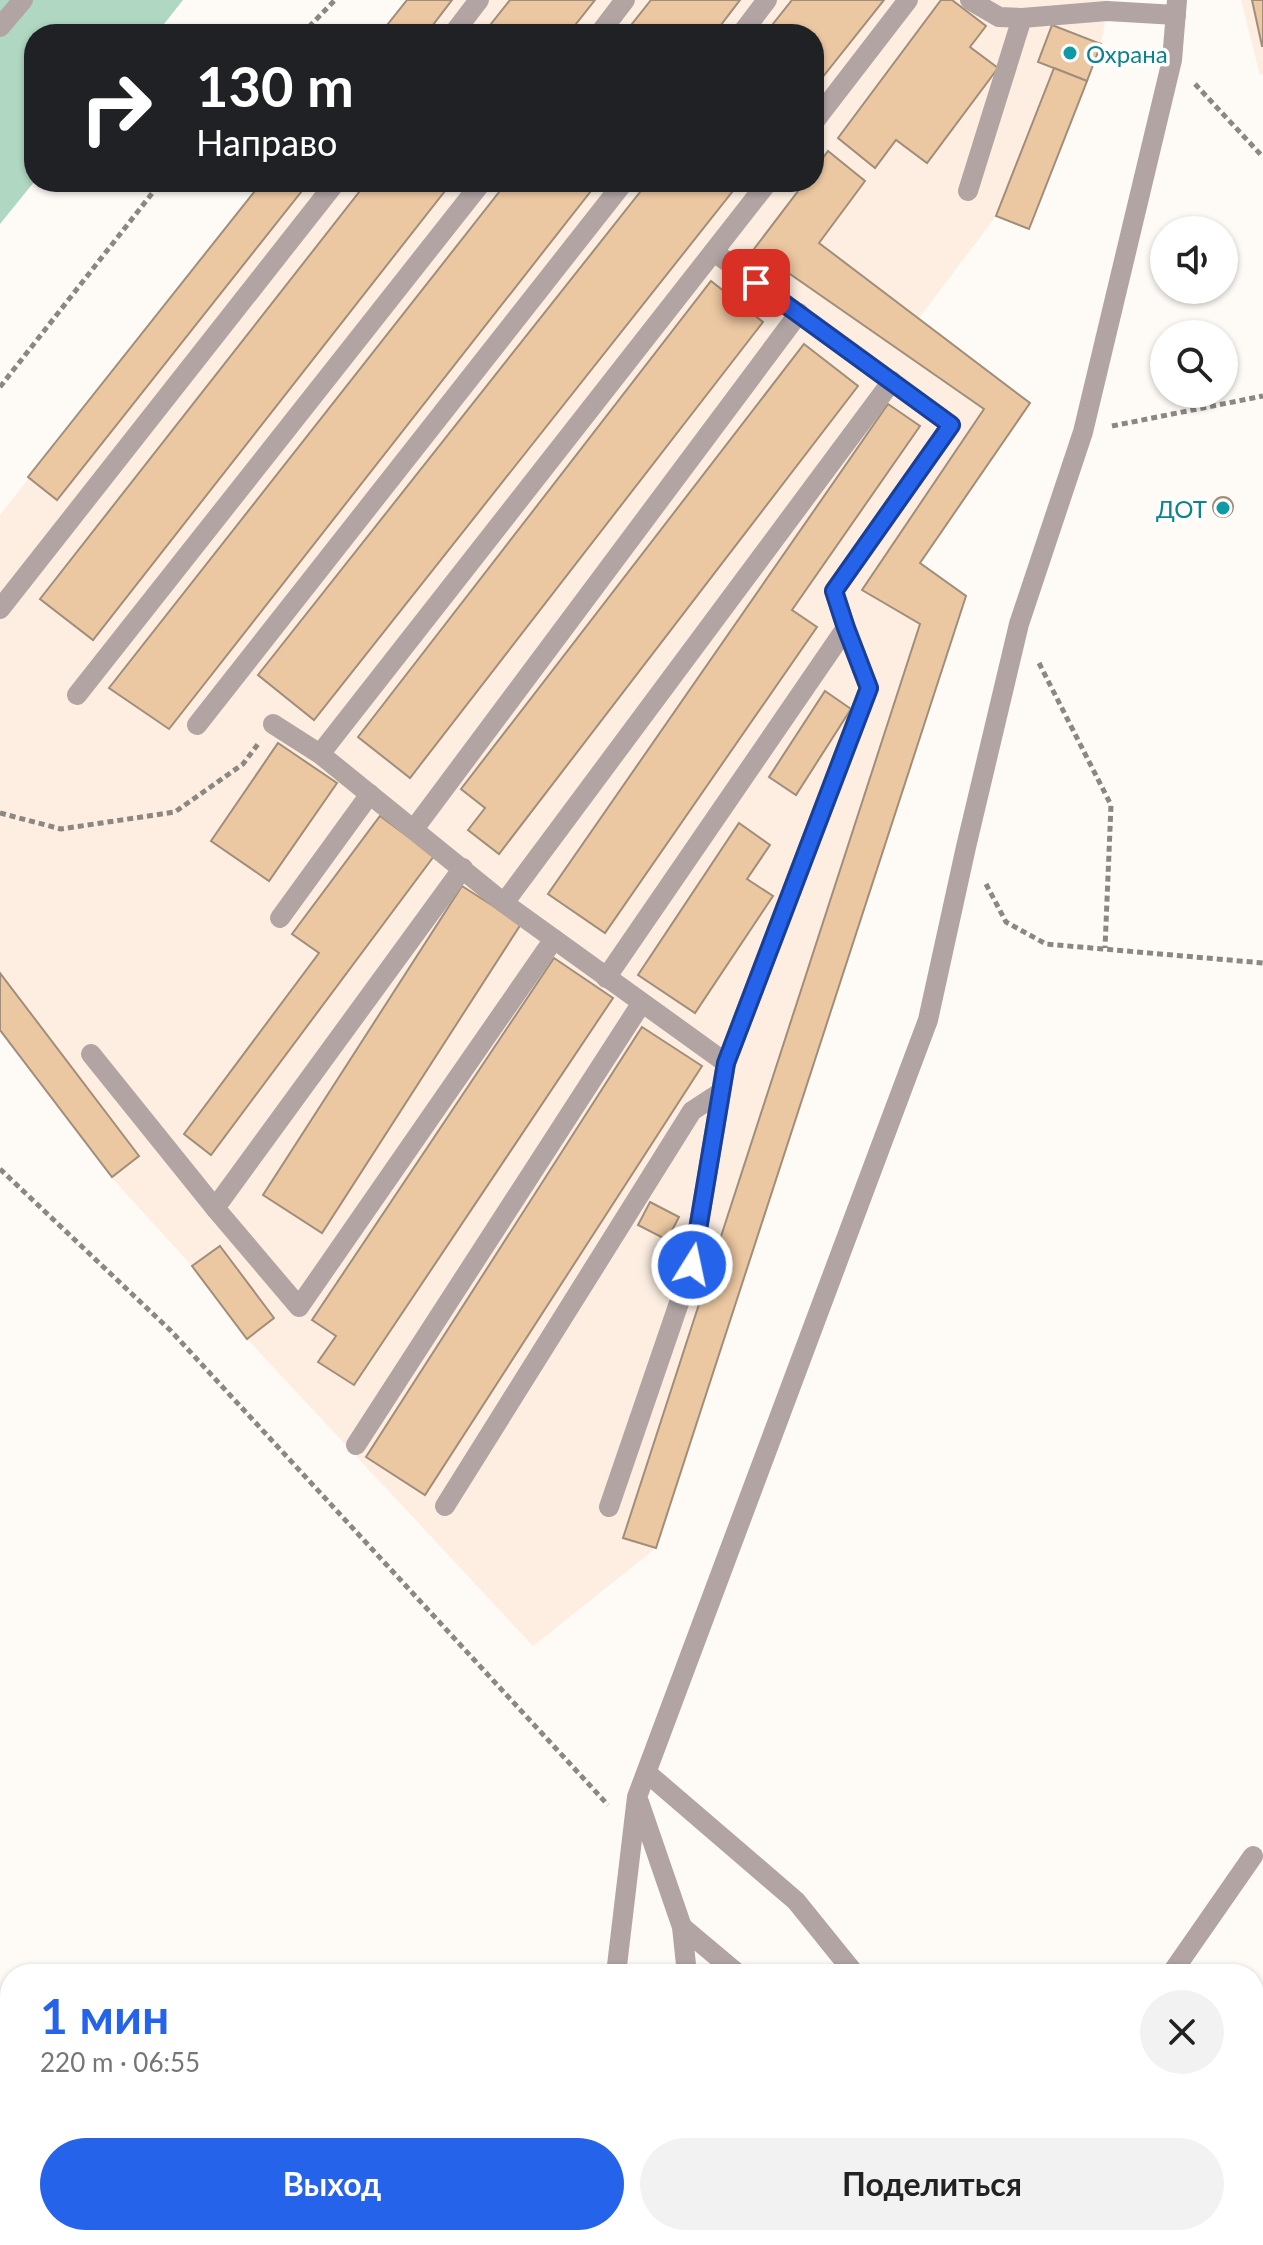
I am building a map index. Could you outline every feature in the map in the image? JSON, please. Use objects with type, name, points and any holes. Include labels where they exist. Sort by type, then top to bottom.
[{"type":"lane","points":[[0,27],[23,0]]},
{"type":"lane","points":[[461,24],[479,0]]},
{"type":"lane","points":[[607,24],[625,0]]},
{"type":"lane","points":[[749,24],[767,0]]},
{"type":"lane","points":[[824,109],[908,0]]},
{"type":"lane","points":[[617,1964],[637,1797],[928,1020],[1019,624],[1083,432],[1172,60],[1176,8],[1022,18],[1005,8],[970,0]]},
{"type":"lane","points":[[968,191],[1022,18]]},
{"type":"lane","points":[[0,609],[328,192]]},
{"type":"lane","points":[[77,695],[474,192]]},
{"type":"lane","points":[[197,725],[616,192]]},
{"type":"lane","points":[[320,754],[760,192]]},
{"type":"lane","points":[[609,1507],[692,1265],[726,1063],[869,688],[834,591],[951,425],[714,252]]},
{"type":"lane","points":[[414,829],[799,313]]},
{"type":"lane","points":[[504,903],[892,381]]},
{"type":"lane","points":[[606,978],[846,628]]},
{"type":"lane","points":[[273,724],[320,754],[504,903],[726,1063]]},
{"type":"lane","points":[[280,918],[370,794]]},
{"type":"lane","points":[[215,1208],[463,868]]},
{"type":"lane","points":[[91,1054],[299,1307],[554,939]]},
{"type":"lane","points":[[356,1445],[641,1004]]},
{"type":"lane","points":[[445,1506],[692,1111],[721,1092]]},
{"type":"lane","points":[[647,1773],[796,1901],[847,1964]]},
{"type":"lane","points":[[637,1797],[682,1927],[686,1964]]},
{"type":"lane","points":[[1178,1964],[1253,1856]]},
{"type":"lane","points":[[682,1927],[726,1964]]},
{"type":"path","points":[[312,24],[335,0]]},
{"type":"path","points":[[1172,60],[1263,157]]},
{"type":"path","points":[[0,387],[153,192]]},
{"type":"path","points":[[1083,432],[1263,396]]},
{"type":"path","points":[[1019,624],[1111,805],[1105,948]]},
{"type":"path","points":[[0,813],[61,829],[175,812],[243,764],[273,724]]},
{"type":"path","points":[[966,847],[1006,922],[1046,944],[1263,963]]},
{"type":"path","points":[[0,1169],[171,1331],[633,1833]]},
{"type":"shaded area","points":[[407,0],[1109,0],[1101,44],[1029,229],[996,216],[919,318],[1030,403],[920,563],[966,596],[656,1548],[533,1646],[247,1339],[192,1266],[111,1177],[0,1030],[0,515],[254,192],[824,192],[824,24],[388,24]]},
{"type":"shaded area","points":[[1241,0],[1263,0],[1263,74],[1260,75]]},
{"type":"green space","points":[[0,0],[183,0],[164,24],[24,24],[26,192],[0,224]]},
{"type":"building","points":[[407,0],[452,0],[434,24],[388,24]]},
{"type":"building","points":[[510,0],[595,0],[576,24],[491,24]]},
{"type":"building","points":[[651,0],[740,0],[722,24],[632,24]]},
{"type":"building","points":[[792,0],[884,0],[824,75],[824,24],[773,24]]},
{"type":"building","points":[[941,0],[952,0],[986,26],[970,47],[998,68],[927,163],[896,140],[875,168],[838,138]]},
{"type":"building","points":[[1252,0],[1263,0],[1263,46],[1262,46]]},
{"type":"building","name":"Охрана","points":[[1052,25],[1101,44],[1087,81],[1038,62]]},
{"type":"building","points":[[1054,68],[1087,81],[1029,229],[996,216]]},
{"type":"building","points":[[828,151],[865,181],[819,243],[1030,403],[920,563],[966,596],[656,1548],[623,1538],[920,624],[862,590],[984,409],[754,249],[797,192],[824,192],[824,156]]},
{"type":"building","points":[[254,192],[301,192],[57,500],[28,477]]},
{"type":"building","points":[[359,192],[444,192],[93,640],[40,599]]},
{"type":"building","points":[[499,192],[590,192],[169,729],[109,688]]},
{"type":"building","points":[[640,192],[732,192],[314,720],[258,675]]},
{"type":"building","points":[[711,281],[763,322],[410,778],[358,737]]},
{"type":"building","points":[[804,344],[858,386],[499,854],[468,830],[485,808],[461,789]]},
{"type":"building","points":[[888,404],[920,426],[792,610],[817,627],[605,933],[548,894]]},
{"type":"building","name":"ДОТ","points":[[1223,497],[1230,500],[1233,507],[1230,514],[1223,517],[1216,514],[1213,507],[1216,500]]},
{"type":"building","points":[[825,691],[851,709],[796,795],[769,777]]},
{"type":"building","points":[[278,743],[337,783],[269,881],[211,841]]},
{"type":"building","points":[[380,816],[434,856],[211,1155],[184,1134],[319,953],[292,934]]},
{"type":"building","points":[[739,823],[770,845],[747,879],[773,896],[695,1013],[638,975]]},
{"type":"building","points":[[462,886],[521,924],[322,1233],[263,1195]]},
{"type":"building","points":[[554,958],[613,998],[354,1385],[318,1362],[336,1336],[312,1320]]},
{"type":"building","points":[[0,973],[139,1156],[112,1177],[0,1030]]},
{"type":"building","points":[[642,1027],[702,1066],[425,1495],[366,1457]]},
{"type":"building","points":[[650,1202],[679,1217],[667,1240],[638,1225]]},
{"type":"building","points":[[220,1246],[274,1318],[247,1339],[192,1266]]},
{"type":"place","name":"Охрана","points":[[1070,53]]},
{"type":"place","name":"ДОТ","points":[[1223,508]]},
{"type":"route","points":[[692,1265],[726,1063],[869,688],[834,591],[951,425],[756,283]]}]
